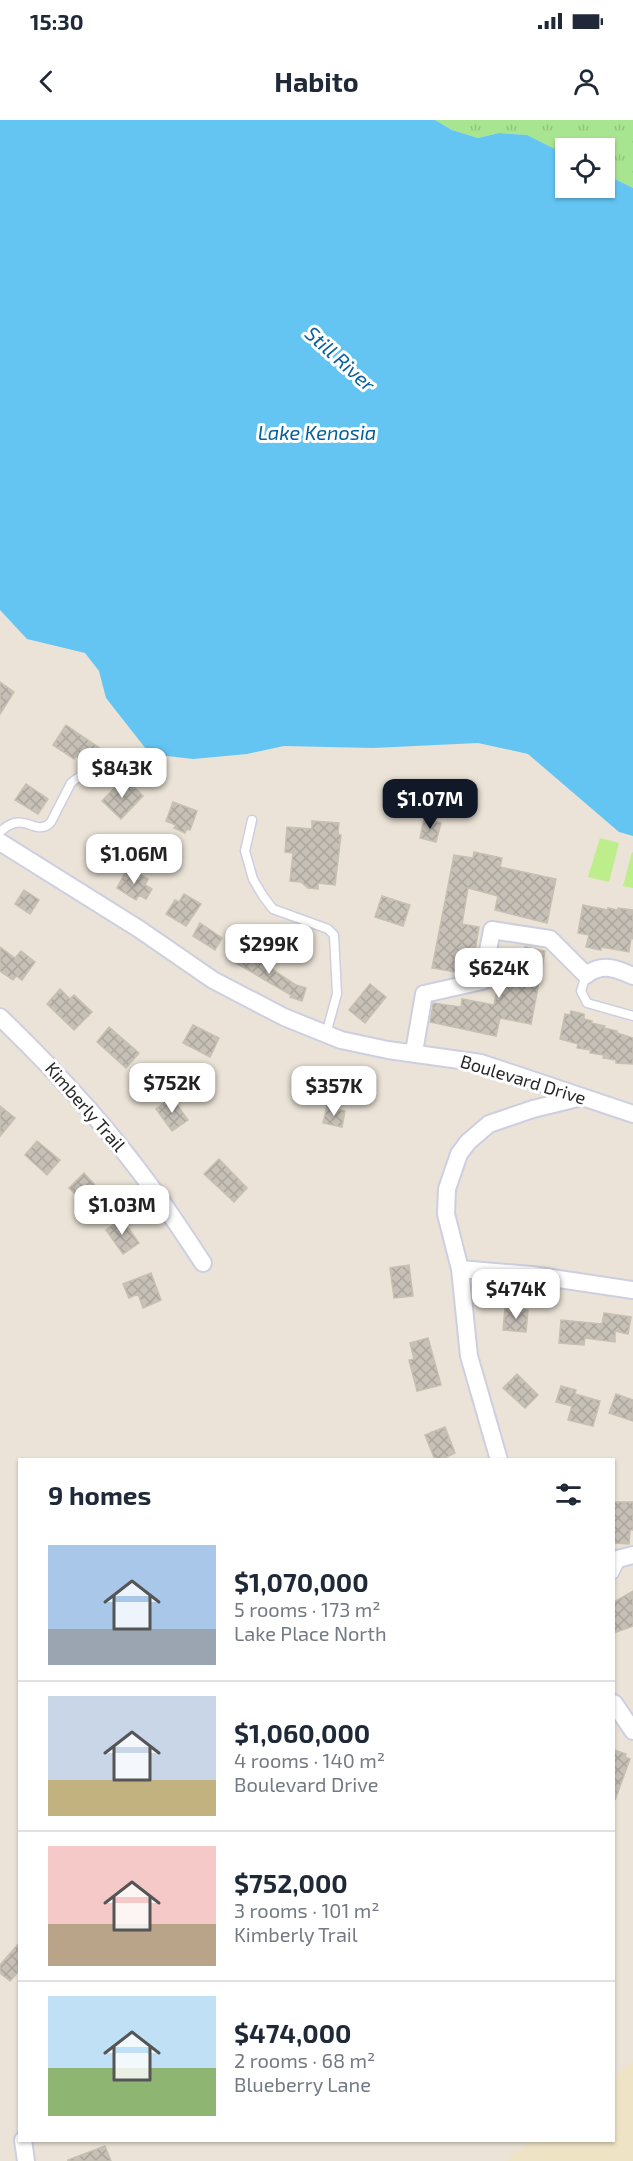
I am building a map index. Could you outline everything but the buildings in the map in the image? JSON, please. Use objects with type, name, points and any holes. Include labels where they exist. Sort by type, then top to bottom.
[{"type":"street","name":"Boulevard Drive","points":[[0,842],[139,929],[226,988],[284,1017],[341,1040],[481,1063],[633,1114]]},
{"type":"street","points":[[414,1052],[424,994],[482,981],[492,930],[550,939],[586,975],[596,969],[609,967],[633,976]]},
{"type":"street","name":"Kimberly Trail","points":[[0,1017],[48,1063],[111,1135],[154,1191],[203,1263]]},
{"type":"street","points":[[498,1458],[469,1356],[460,1269],[445,1200],[452,1169],[468,1142],[489,1124],[503,1118],[583,1097]]},
{"type":"street","points":[[460,1269],[532,1275],[633,1290]]},
{"type":"street","points":[[615,1704],[633,1731]]},
{"type":"street","points":[[23,2142],[26,2161]]},
{"type":"lane","points":[[0,832],[9,823],[16,822],[46,827],[51,822],[71,783],[95,769],[111,756]]},
{"type":"lane","points":[[252,820],[245,851],[253,879],[263,896],[273,909],[328,929],[334,935],[337,994],[326,1034]]},
{"type":"lane","points":[[586,975],[581,991],[587,1003],[633,1016]]},
{"type":"shaded area","points":[[633,2061],[633,2161],[505,2161],[530,2142],[615,2142],[615,2075]]},
{"type":"green space","points":[[435,120],[633,120],[633,188],[615,179],[615,138],[555,138],[555,149],[527,135],[499,133],[478,138],[452,130]]},
{"type":"green space","points":[[600,838],[619,843],[609,882],[588,877]]},
{"type":"green space","points":[[633,853],[633,888],[623,886]]},
{"type":"water","name":"Lake Kenosia","points":[[0,120],[435,120],[452,130],[478,138],[499,133],[527,135],[555,149],[555,198],[615,198],[615,179],[633,188],[633,836],[619,832],[528,754],[478,743],[373,748],[284,746],[247,754],[193,759],[150,754],[106,698],[99,671],[85,653],[27,639],[0,610]]},
{"type":"water label","name":"Still River","points":[[340,359]]}]
